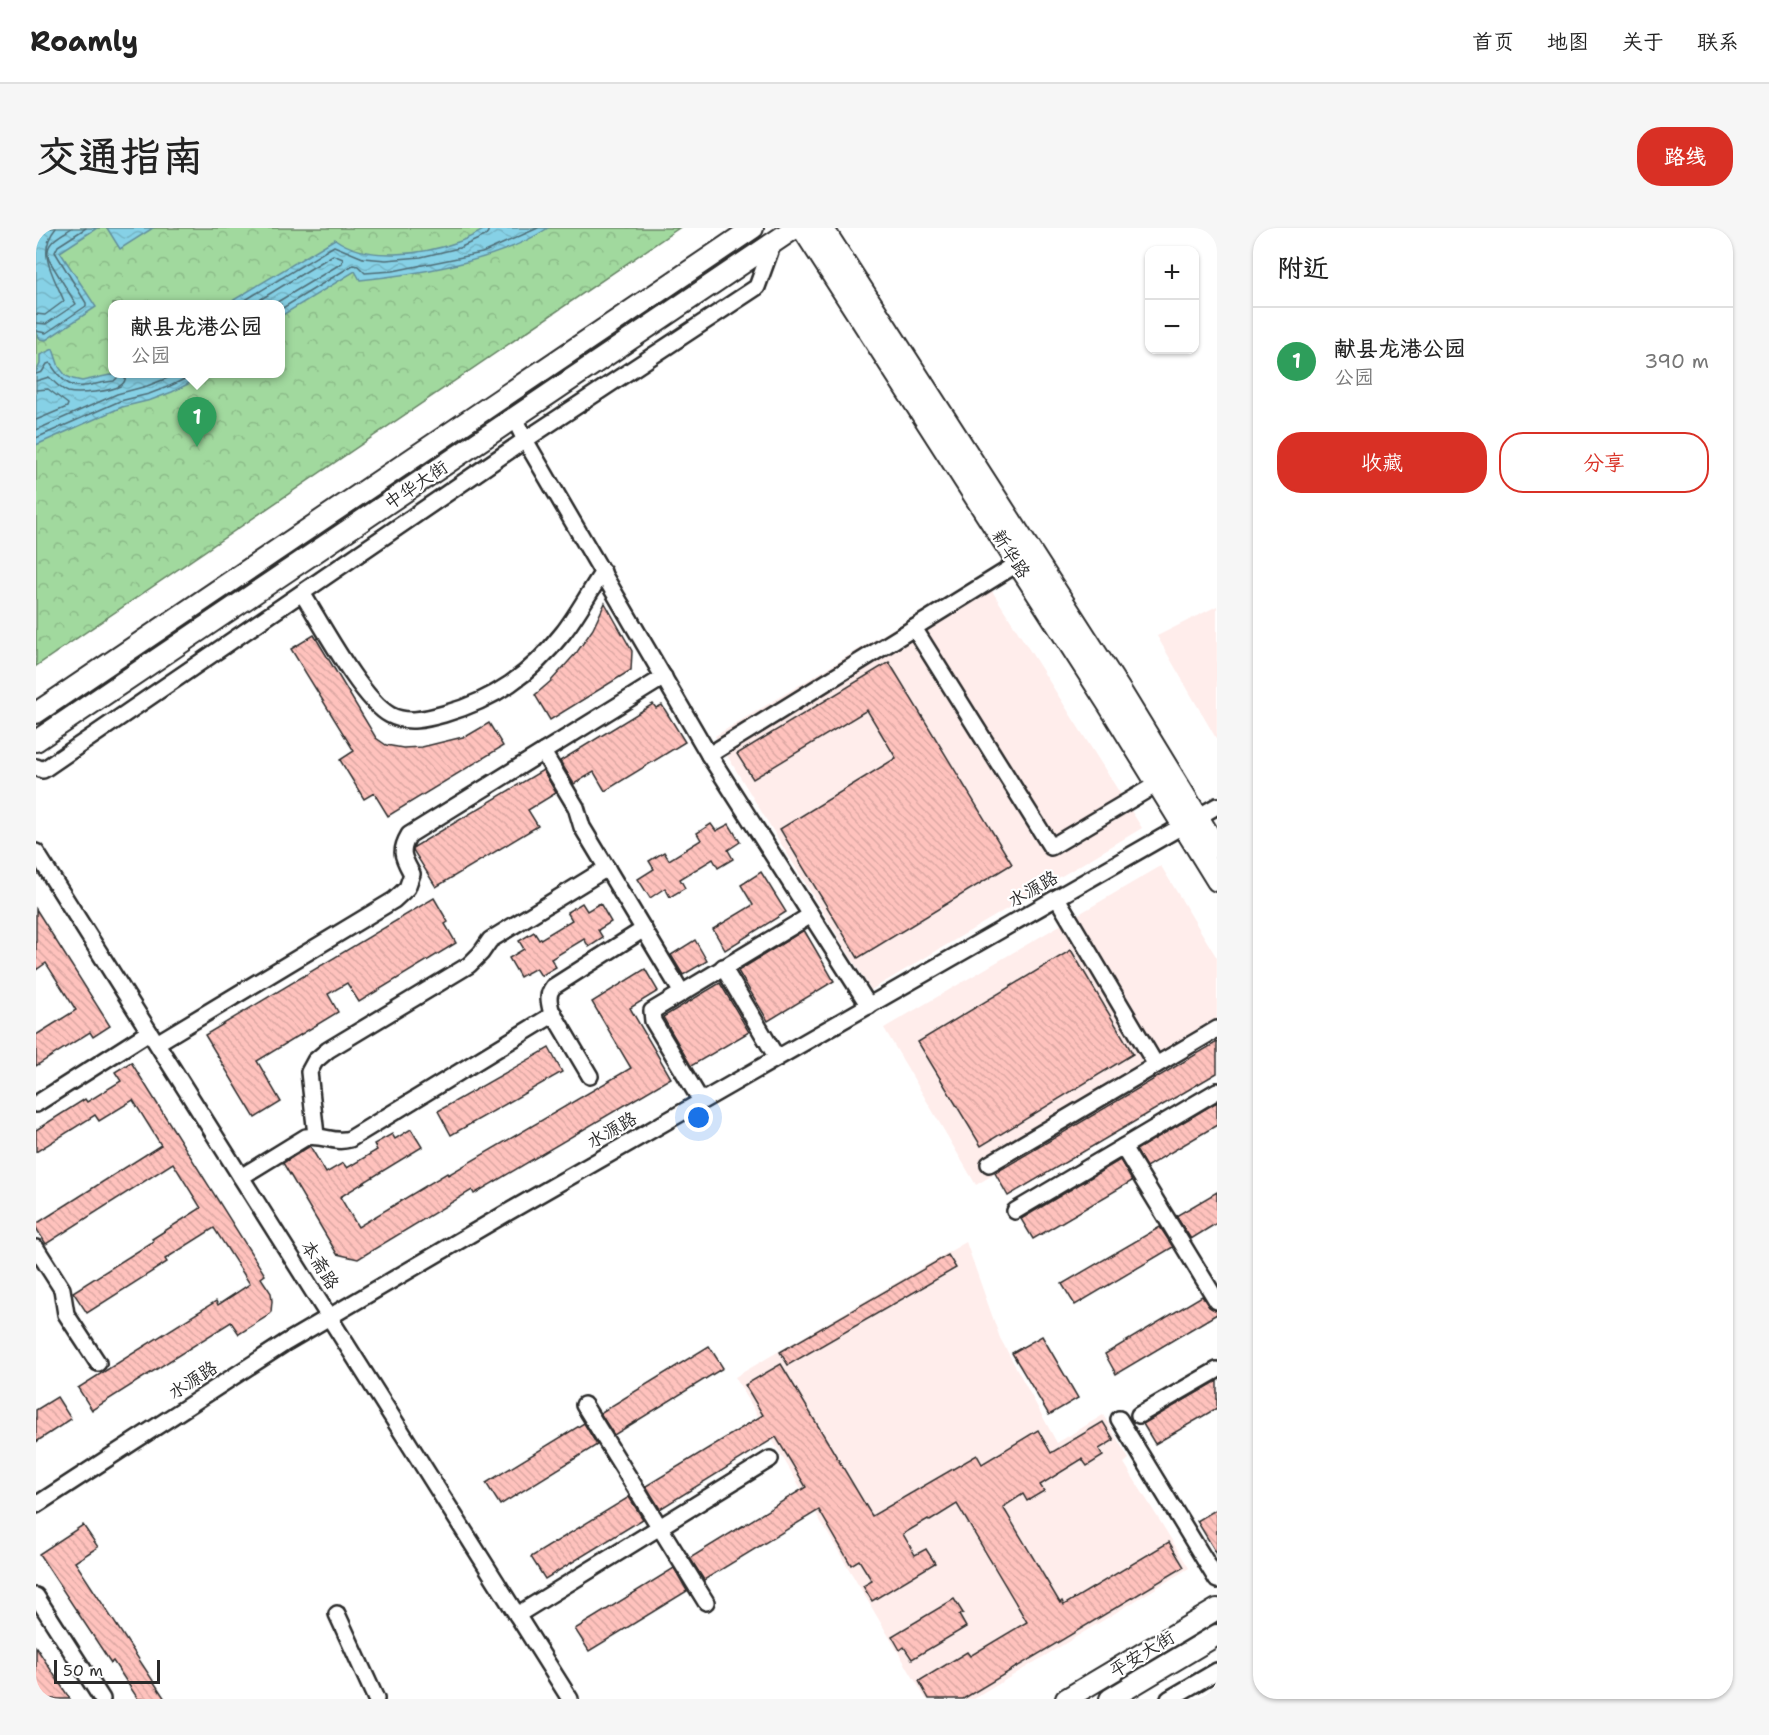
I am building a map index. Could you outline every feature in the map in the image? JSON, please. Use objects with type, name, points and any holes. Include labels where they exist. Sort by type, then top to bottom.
[{"type":"main road","name":"中华大街","points":[[36,713],[753,228]]},
{"type":"main road","name":"中华大街","points":[[36,741],[795,228]]},
{"type":"main road","name":"新华路","points":[[802,228],[1157,783],[1217,848]]},
{"type":"main road","name":"新华路","points":[[823,228],[1118,686],[1191,821],[1217,881]]},
{"type":"main road","name":"平安大街","points":[[1066,1699],[1217,1609]]},
{"type":"main road","name":"平安大街","points":[[1110,1699],[1217,1635]]},
{"type":"street","points":[[36,767],[43,770],[525,440],[757,287],[773,243]]},
{"type":"street","points":[[514,418],[709,755],[869,1006]]},
{"type":"street","points":[[709,755],[1017,564]]},
{"type":"street","points":[[302,593],[355,676],[377,705],[390,715],[403,720],[424,719],[482,701],[507,686],[534,665],[563,633],[603,572]]},
{"type":"street","points":[[914,628],[1051,847],[1157,783]]},
{"type":"street","points":[[36,1104],[394,900],[406,888],[412,874],[403,858],[402,847],[409,835],[664,677]]},
{"type":"street","points":[[543,752],[576,807],[582,827],[682,993]]},
{"type":"street","name":"水源路","points":[[36,1505],[285,1343],[520,1205],[1217,806]]},
{"type":"street","name":"本斋路","points":[[36,852],[570,1699]]},
{"type":"street","points":[[316,1135],[309,1072],[315,1061],[328,1050],[469,965],[481,953],[489,940],[607,868]]},
{"type":"street","points":[[1057,898],[1156,1065]]},
{"type":"street","points":[[701,1101],[653,1021],[652,1011],[811,915]]},
{"type":"street","points":[[590,1076],[554,1014],[548,1000],[550,991],[644,929]]},
{"type":"street","points":[[723,968],[777,1058]]},
{"type":"street","points":[[241,1177],[299,1140],[316,1135],[341,1142],[350,1139],[554,1014]]},
{"type":"street","points":[[989,1164],[1217,1029]]},
{"type":"street","points":[[1015,1211],[1217,1091]]},
{"type":"street","points":[[1123,1147],[1217,1301]]},
{"type":"street","points":[[36,1248],[62,1289],[66,1314],[98,1363]]},
{"type":"street","points":[[1139,1415],[1217,1370]]},
{"type":"street","points":[[584,1405],[706,1602]]},
{"type":"street","points":[[1119,1419],[1217,1580]]},
{"type":"street","points":[[517,1616],[770,1459]]},
{"type":"street","points":[[36,1596],[102,1699]]},
{"type":"street","points":[[337,1614],[376,1699]]},
{"type":"street","points":[[1169,1699],[1217,1671]]},
{"type":"shaded area","points":[[982,575],[1142,828],[871,990],[715,736]]},
{"type":"shaded area","points":[[1217,606],[1217,740],[1157,636]]},
{"type":"shaded area","points":[[1161,866],[1217,958],[1217,1040],[976,1185],[884,1028]]},
{"type":"shaded area","points":[[966,1242],[1000,1338],[1057,1443],[1103,1415],[1129,1459],[1124,1463],[1189,1568],[974,1699],[926,1699],[735,1377]]},
{"type":"green space","points":[[36,228],[679,228],[36,666]]},
{"type":"water","points":[[36,228],[97,228],[60,252],[96,307],[46,340],[40,339],[36,331]]},
{"type":"water","points":[[107,228],[153,228],[120,249]]},
{"type":"water","points":[[487,228],[548,228],[506,249],[432,270],[360,280],[355,271],[285,314],[285,300],[234,300],[335,239],[363,251],[395,254],[444,247],[469,238]]},
{"type":"water","points":[[53,349],[59,367],[66,376],[82,381],[108,375],[108,378],[200,378],[151,400],[122,407],[36,445],[36,372],[40,364],[40,355]]},
{"type":"building","points":[[605,603],[632,651],[631,670],[550,720],[535,695],[577,652],[593,629]]},
{"type":"building","points":[[314,635],[376,738],[386,745],[403,748],[422,747],[467,736],[489,723],[503,746],[388,816],[374,793],[364,799],[340,760],[354,751],[291,649]]},
{"type":"building","points":[[889,662],[1012,864],[858,958],[780,829],[896,758],[867,710],[753,779],[737,754]]},
{"type":"building","points":[[653,704],[656,708],[662,705],[685,742],[605,791],[594,772],[574,784],[560,761]]},
{"type":"building","points":[[543,770],[556,793],[528,810],[538,826],[436,887],[413,850],[414,847]]},
{"type":"building","points":[[711,824],[716,831],[729,824],[740,842],[728,850],[733,859],[718,868],[713,859],[680,879],[685,888],[670,897],[665,888],[650,898],[638,879],[654,869],[649,861],[664,852],[669,860],[701,840],[697,833]]},
{"type":"building","points":[[761,872],[786,912],[725,950],[713,929],[753,905],[741,885]]},
{"type":"building","points":[[434,898],[448,922],[445,924],[456,943],[359,1002],[347,983],[328,994],[338,1012],[257,1061],[281,1102],[255,1118],[205,1035]]},
{"type":"building","points":[[582,903],[587,911],[600,903],[611,922],[598,930],[603,938],[589,947],[584,939],[551,959],[556,967],[541,976],[536,968],[520,977],[509,958],[524,949],[519,941],[534,932],[539,940],[572,920],[567,912]]},
{"type":"building","points":[[36,909],[110,1026],[93,1037],[90,1032],[36,1066],[36,1035],[76,1010],[46,963],[36,970]]},
{"type":"building","points":[[804,930],[834,981],[768,1021],[738,971]]},
{"type":"building","points":[[695,940],[707,961],[683,975],[671,955]]},
{"type":"building","points":[[1071,950],[1133,1054],[981,1146],[918,1042]]},
{"type":"building","points":[[645,969],[658,991],[630,1008],[671,1078],[474,1194],[472,1190],[358,1259],[337,1254],[283,1163],[310,1146],[326,1173],[343,1163],[347,1168],[377,1150],[374,1144],[392,1134],[395,1139],[411,1129],[422,1147],[340,1197],[358,1227],[447,1173],[448,1175],[631,1068],[592,1002]]},
{"type":"building","points":[[720,983],[749,1032],[691,1066],[663,1017]]},
{"type":"building","points":[[1217,1042],[1217,1073],[1008,1196],[995,1173]]},
{"type":"building","points":[[549,1048],[562,1072],[451,1135],[438,1111]]},
{"type":"building","points":[[131,1062],[265,1275],[261,1278],[271,1293],[271,1312],[239,1334],[231,1322],[92,1410],[78,1388],[216,1301],[218,1305],[250,1284],[214,1228],[165,1259],[167,1262],[87,1313],[73,1292],[154,1241],[152,1239],[201,1208],[173,1163],[46,1244],[36,1228],[36,1224],[161,1145],[133,1100],[99,1121],[95,1115],[36,1152],[36,1130],[85,1099],[87,1102],[121,1081],[115,1072]]},
{"type":"building","points":[[1217,1102],[1217,1125],[1146,1167],[1136,1150]]},
{"type":"building","points":[[1120,1160],[1132,1181],[1033,1239],[1021,1219]]},
{"type":"building","points":[[1217,1192],[1217,1223],[1191,1239],[1176,1216]]},
{"type":"building","points":[[1160,1227],[1173,1247],[1075,1305],[1062,1284]]},
{"type":"building","points":[[948,1255],[956,1268],[788,1365],[780,1352]]},
{"type":"building","points":[[1202,1296],[1209,1307],[1217,1311],[1217,1314],[1116,1374],[1105,1354]]},
{"type":"building","points":[[1042,1336],[1078,1398],[1049,1415],[1012,1353]]},
{"type":"building","points":[[709,1346],[723,1368],[614,1435],[600,1413]]},
{"type":"building","points":[[781,1364],[872,1516],[977,1455],[982,1464],[1038,1430],[1051,1453],[1103,1422],[1114,1440],[1099,1449],[1103,1456],[1087,1466],[1082,1459],[1040,1485],[1044,1491],[1027,1501],[1023,1494],[1003,1507],[1060,1603],[1062,1601],[1064,1605],[1169,1542],[1184,1567],[963,1699],[929,1699],[919,1681],[967,1652],[970,1656],[1027,1622],[957,1504],[903,1534],[915,1555],[926,1549],[935,1563],[872,1601],[863,1586],[872,1581],[859,1560],[851,1565],[819,1510],[704,1580],[690,1558],[806,1487],[776,1437],[660,1509],[646,1486],[763,1415],[745,1385]]},
{"type":"building","points":[[1217,1381],[1217,1408],[1155,1444],[1143,1424]]},
{"type":"building","points":[[57,1397],[71,1419],[36,1442],[36,1410]]},
{"type":"building","points":[[584,1423],[597,1445],[500,1505],[486,1483]]},
{"type":"building","points":[[629,1497],[643,1519],[545,1579],[531,1557]]},
{"type":"building","points":[[1217,1509],[1217,1554],[1197,1521]]},
{"type":"building","points":[[83,1525],[98,1547],[75,1562],[165,1699],[138,1699],[113,1661],[111,1663],[39,1554]]},
{"type":"building","points":[[674,1568],[687,1591],[589,1651],[575,1629]]},
{"type":"building","points":[[954,1599],[963,1613],[959,1615],[966,1627],[912,1659],[904,1647],[900,1650],[892,1636]]},
{"type":"building","points":[[36,1647],[70,1699],[36,1699]]},
{"type":"place","name":"献县龙港公园","points":[[197,447]]}]
